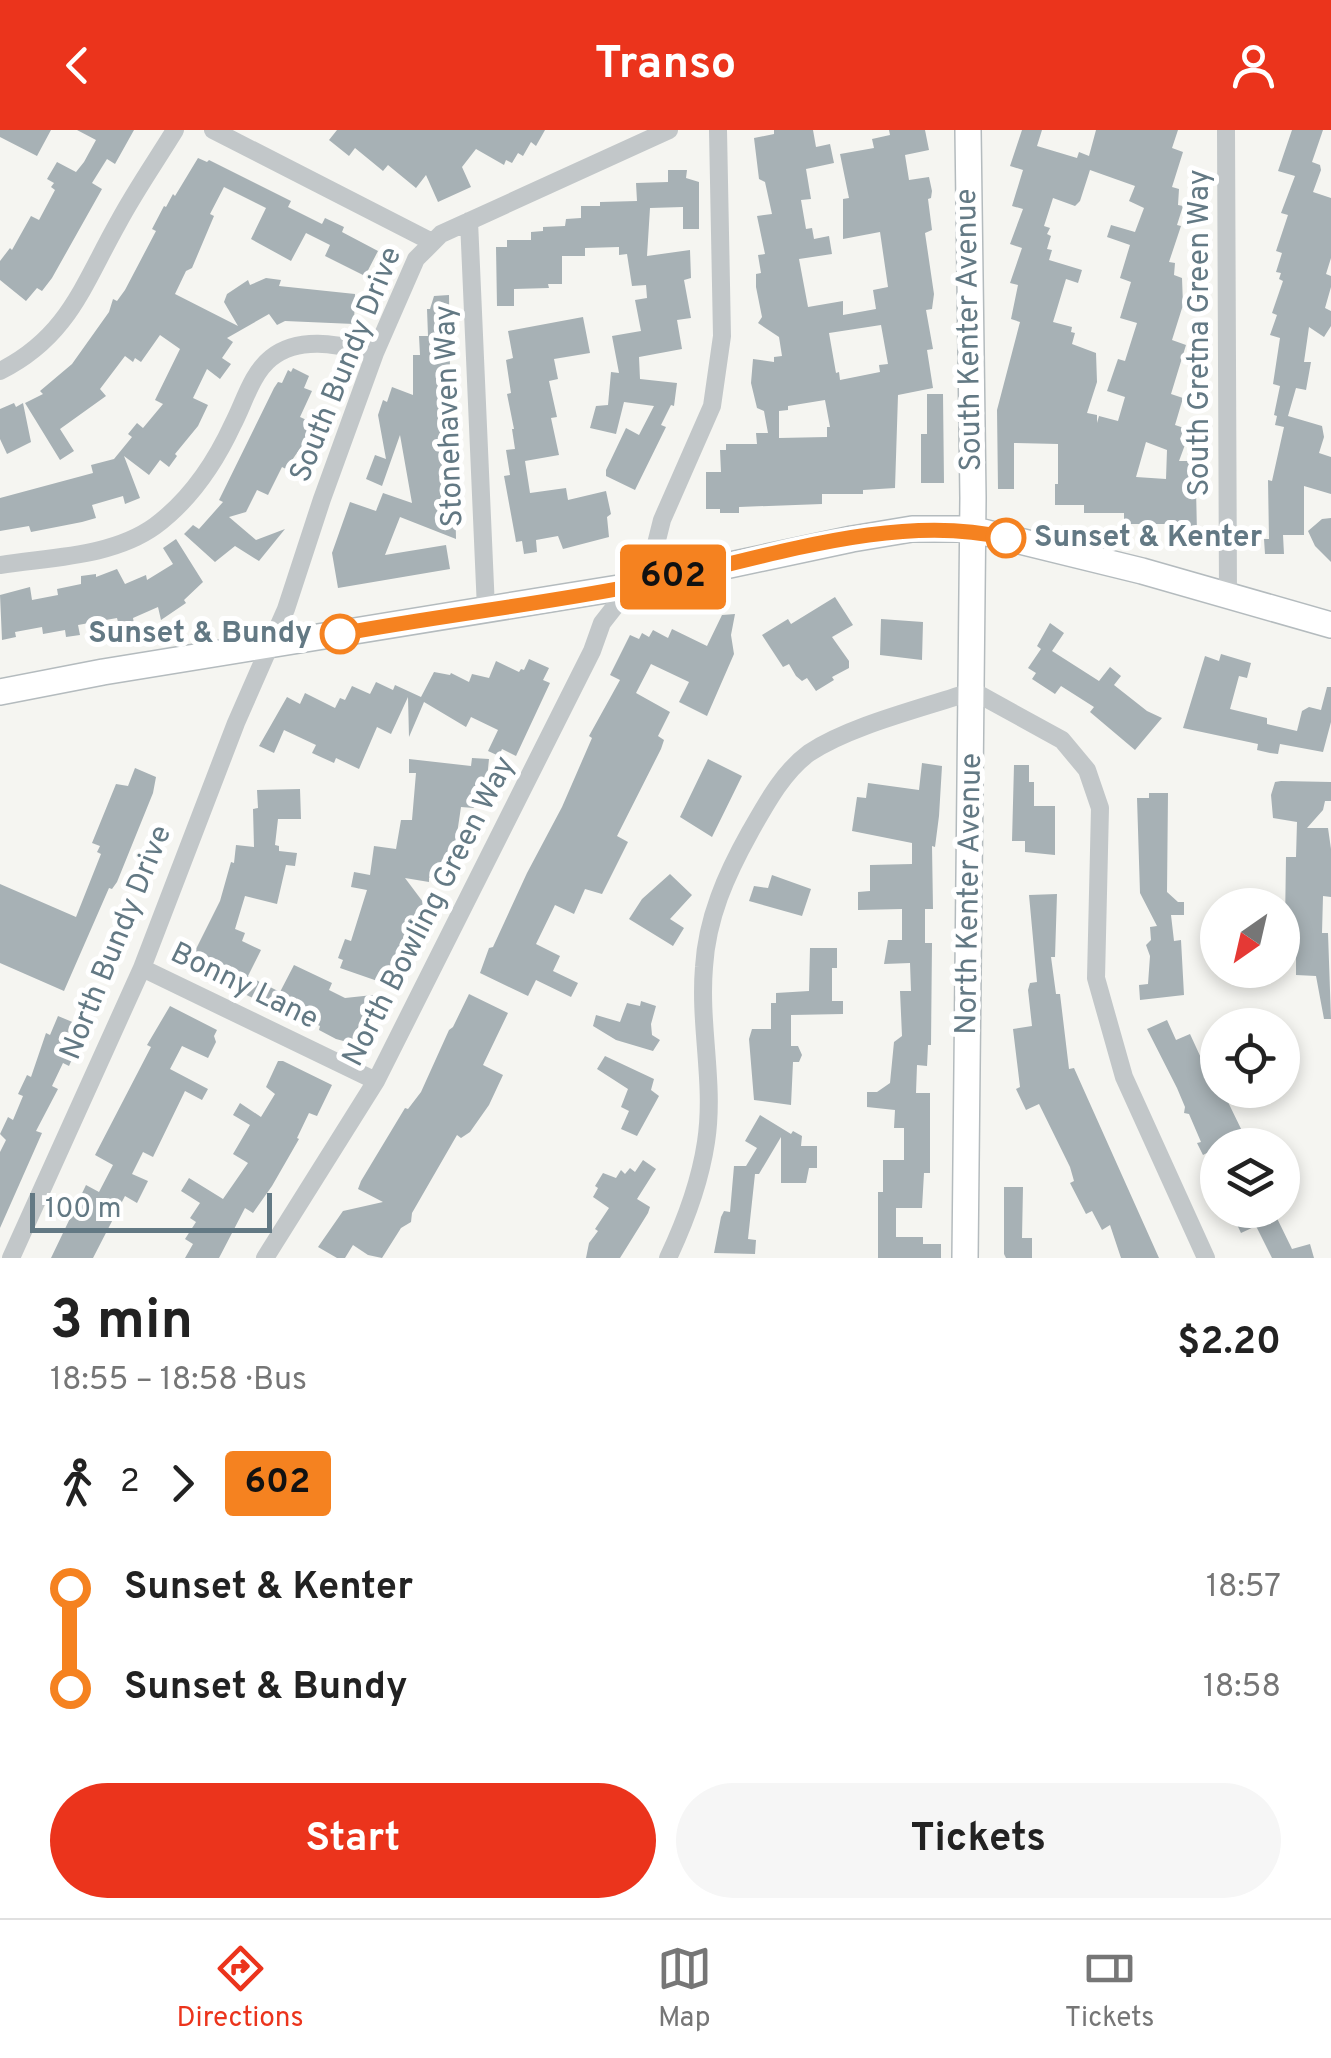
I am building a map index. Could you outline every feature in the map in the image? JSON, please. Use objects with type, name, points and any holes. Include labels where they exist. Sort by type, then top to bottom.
[{"type":"main road","name":"South Kenter Avenue","points":[[968,130],[974,498],[971,529]]},
{"type":"main road","points":[[0,692],[632,586],[883,532],[971,529],[1331,624]]},
{"type":"main road","name":"North Kenter Avenue","points":[[965,1258],[973,691],[971,529]]},
{"type":"street","points":[[0,372],[40,348],[66,318],[175,130]]},
{"type":"street","points":[[213,130],[430,241]]},
{"type":"street","name":"South Bundy Drive","points":[[267,646],[286,609],[375,354],[416,259],[430,241],[669,130]]},
{"type":"street","name":"North Bowling Green Way","points":[[265,1258],[376,1081],[592,652],[602,623],[632,586],[658,544],[662,520],[705,424],[718,380],[722,336],[718,130]]},
{"type":"street","name":"South Gretna Green Way","points":[[1226,130],[1228,595]]},
{"type":"street","name":"Stonehaven Way","points":[[469,220],[486,609]]},
{"type":"street","points":[[0,565],[117,546],[152,528],[180,506],[205,474],[254,378],[272,357],[295,347],[327,343],[375,354]]},
{"type":"street","name":"North Bundy Drive","points":[[11,1258],[142,968],[267,646]]},
{"type":"street","points":[[668,1258],[692,1198],[706,1144],[710,1100],[704,968],[711,920],[727,873],[786,776],[809,754],[843,736],[973,691],[1062,740],[1087,770],[1100,808],[1096,978],[1124,1077],[1206,1258]]},
{"type":"street","name":"Bonny Lane","points":[[142,968],[376,1081]]},
{"type":"building","points":[[0,130],[51,130],[37,156],[0,137]]},
{"type":"building","points":[[77,130],[134,130],[115,164],[107,159],[92,183],[102,189],[52,278],[42,291],[37,288],[26,301],[0,280],[0,261],[12,250],[31,216],[39,220],[55,190],[51,187],[54,183],[47,179],[57,162],[76,172],[84,162],[96,140]]},
{"type":"building","points":[[337,130],[545,130],[536,146],[531,142],[523,156],[518,153],[512,163],[506,160],[504,165],[476,149],[462,167],[471,187],[438,202],[426,175],[416,188],[388,165],[383,171],[355,148],[349,156],[329,140]]},
{"type":"building","points":[[774,130],[813,130],[816,147],[830,144],[834,163],[806,169],[811,199],[801,200],[806,229],[812,228],[814,239],[829,236],[832,254],[799,259],[808,307],[843,301],[843,315],[876,309],[873,290],[888,287],[880,232],[843,239],[843,199],[849,198],[840,154],[874,148],[872,139],[890,135],[889,130],[925,130],[929,150],[905,155],[909,180],[929,177],[932,191],[928,199],[932,230],[925,233],[934,294],[932,309],[926,310],[933,349],[927,350],[933,388],[898,395],[895,488],[863,490],[863,494],[822,494],[822,504],[739,507],[739,513],[720,513],[720,509],[706,509],[706,472],[721,472],[720,450],[726,450],[726,444],[757,444],[756,433],[768,433],[764,411],[757,408],[751,383],[753,359],[774,362],[774,357],[782,356],[779,337],[758,323],[762,317],[756,287],[756,274],[761,273],[758,255],[765,254],[757,216],[772,214],[765,182],[759,179],[754,138],[774,134]],"holes":[[[881,325],[888,364],[879,365],[880,372],[840,380],[829,333]],[[825,400],[830,427],[827,437],[779,438],[779,411]]]},
{"type":"building","points":[[1022,130],[1042,130],[1037,146],[1077,158],[1079,152],[1089,156],[1096,130],[1178,130],[1172,148],[1183,152],[1172,187],[1179,189],[1178,205],[1183,206],[1169,262],[1175,263],[1174,275],[1182,278],[1183,305],[1172,340],[1186,345],[1171,394],[1183,398],[1175,425],[1184,428],[1180,439],[1186,442],[1179,461],[1191,461],[1190,488],[1196,488],[1197,533],[1173,533],[1173,524],[1124,524],[1124,513],[1084,513],[1084,505],[1055,505],[1058,444],[1014,443],[1014,489],[998,489],[997,410],[1020,322],[1011,319],[1018,285],[1010,283],[1022,248],[1010,244],[1023,209],[1012,206],[1023,170],[1010,166]],"holes":[[[1090,170],[1135,186],[1129,201],[1144,208],[1135,232],[1111,225],[1107,237],[1130,245],[1120,278],[1131,282],[1120,318],[1137,323],[1125,361],[1118,359],[1107,391],[1125,397],[1118,421],[1099,416],[1097,423],[1097,415],[1087,413],[1097,382],[1096,353],[1072,344],[1072,327],[1053,322],[1066,279],[1078,283],[1082,270],[1049,260],[1050,228],[1044,226],[1053,198],[1075,206],[1080,201]],[[1146,442],[1167,450],[1166,479],[1136,477]]]},
{"type":"building","points":[[1292,130],[1323,130],[1312,162],[1320,165],[1321,170],[1313,192],[1331,198],[1331,258],[1326,274],[1331,276],[1331,287],[1325,308],[1331,311],[1331,326],[1324,337],[1309,327],[1304,362],[1311,362],[1306,390],[1296,388],[1288,416],[1322,426],[1324,437],[1319,453],[1331,457],[1331,494],[1304,486],[1304,535],[1283,535],[1284,554],[1265,554],[1264,539],[1269,539],[1268,480],[1272,481],[1284,427],[1275,425],[1274,415],[1280,386],[1273,384],[1280,338],[1270,335],[1277,315],[1272,313],[1283,281],[1279,279],[1281,273],[1276,272],[1282,253],[1276,251],[1288,215],[1281,213],[1295,176],[1278,171]]},
{"type":"building","points":[[198,158],[291,201],[288,207],[322,224],[325,218],[344,227],[342,232],[378,251],[365,276],[325,256],[330,245],[306,233],[291,261],[251,239],[266,208],[224,187],[210,214],[214,216],[192,268],[186,271],[175,294],[238,326],[224,302],[227,294],[248,280],[250,285],[266,278],[281,280],[279,286],[355,294],[354,324],[285,321],[277,325],[269,314],[227,338],[233,342],[222,358],[231,364],[220,379],[207,369],[193,398],[208,405],[169,467],[160,460],[149,475],[124,456],[140,498],[125,504],[123,496],[92,505],[96,518],[82,522],[31,532],[29,526],[0,531],[0,498],[93,473],[91,465],[114,459],[132,437],[128,434],[137,423],[143,428],[163,404],[155,400],[180,349],[160,335],[141,362],[125,356],[100,389],[106,396],[60,429],[74,451],[60,460],[25,403],[43,394],[40,391],[72,364],[109,312],[113,299],[117,301],[125,290],[156,231],[152,229],[164,206],[175,196]]},
{"type":"building","points":[[668,170],[687,170],[686,178],[699,182],[699,229],[683,229],[683,207],[650,208],[647,256],[690,250],[691,278],[684,280],[691,318],[677,320],[682,349],[639,357],[640,379],[677,383],[674,406],[671,405],[661,425],[666,427],[635,490],[606,476],[606,470],[626,428],[639,435],[654,406],[624,402],[616,434],[590,428],[596,406],[608,405],[611,372],[619,373],[612,336],[641,331],[635,300],[647,298],[646,285],[632,286],[627,254],[619,255],[619,247],[585,248],[585,256],[562,256],[562,284],[514,289],[514,306],[497,306],[496,247],[507,247],[507,240],[531,240],[531,232],[543,231],[543,227],[565,226],[566,219],[581,218],[581,206],[637,201],[636,183],[668,182]]},
{"type":"building","points":[[449,295],[449,420],[443,421],[447,490],[455,490],[456,539],[400,517],[385,555],[446,545],[450,569],[338,588],[332,553],[350,502],[376,511],[383,493],[412,503],[400,435],[382,486],[366,479],[375,455],[386,459],[378,415],[383,400],[387,402],[392,387],[413,395],[413,355],[420,355],[419,336],[428,336],[427,309],[434,296]]},
{"type":"building","points":[[583,317],[590,353],[554,359],[558,379],[549,381],[557,417],[551,418],[559,455],[525,461],[530,493],[566,488],[568,500],[606,491],[611,514],[607,517],[609,537],[563,549],[558,536],[536,540],[537,552],[524,554],[522,541],[516,542],[504,476],[510,475],[506,450],[515,449],[507,394],[511,393],[506,360],[513,358],[508,331]]},
{"type":"building","points":[[293,368],[309,376],[304,388],[312,391],[300,417],[314,428],[286,469],[282,467],[268,495],[257,490],[246,512],[229,517],[256,540],[285,529],[259,561],[235,546],[215,562],[184,534],[193,525],[199,529],[223,502],[219,500],[274,388]]},
{"type":"building","points":[[927,394],[943,394],[944,483],[921,483],[921,434],[927,434]]},
{"type":"building","points":[[14,403],[16,407],[23,403],[31,442],[7,454],[0,439],[0,409]]},
{"type":"building","points":[[1331,518],[1331,562],[1315,546],[1308,531],[1322,519]]},
{"type":"building","points":[[176,539],[203,582],[184,600],[186,603],[161,620],[158,607],[133,618],[136,635],[122,638],[117,618],[78,625],[80,635],[66,637],[65,630],[43,634],[42,627],[15,632],[16,637],[2,640],[0,595],[30,587],[32,600],[58,595],[57,589],[81,584],[81,576],[96,577],[117,569],[125,584],[146,575],[147,580],[173,564],[163,548]]},
{"type":"building","points":[[835,597],[853,625],[832,637],[849,661],[849,668],[816,691],[807,678],[802,681],[796,676],[789,664],[783,667],[762,635],[788,619],[791,624]]},
{"type":"building","points":[[735,614],[731,635],[734,654],[707,716],[679,702],[689,682],[651,664],[636,693],[670,712],[658,736],[664,740],[661,749],[617,836],[628,842],[602,894],[585,889],[574,914],[555,905],[536,944],[560,956],[553,971],[578,983],[571,997],[536,980],[528,996],[480,973],[489,948],[493,947],[562,807],[592,738],[589,736],[620,680],[610,675],[630,635],[639,639],[642,633],[649,637],[653,630],[668,638],[672,629],[707,646],[722,615]]},
{"type":"building","points":[[881,619],[923,622],[922,660],[880,655]]},
{"type":"building","points":[[1050,623],[1064,633],[1052,651],[1099,681],[1110,667],[1121,676],[1114,685],[1162,718],[1135,750],[1090,712],[1094,707],[1061,686],[1055,694],[1032,679],[1036,673],[1028,668],[1041,649],[1037,646]]},
{"type":"building","points":[[1221,654],[1251,663],[1247,678],[1239,676],[1230,709],[1267,718],[1267,724],[1297,731],[1302,711],[1309,707],[1321,710],[1327,687],[1331,687],[1331,722],[1323,752],[1280,744],[1278,754],[1270,753],[1257,750],[1258,744],[1183,728],[1205,656],[1219,661]]},
{"type":"building","points":[[529,659],[549,668],[543,680],[550,683],[516,756],[502,749],[499,756],[488,751],[498,730],[471,717],[466,727],[424,702],[409,737],[408,697],[391,734],[377,727],[359,769],[336,758],[334,763],[312,753],[316,745],[284,730],[274,753],[259,746],[287,697],[300,704],[305,693],[335,708],[340,698],[345,700],[352,686],[370,694],[376,682],[393,690],[395,685],[421,697],[434,672],[451,673],[469,682],[472,674],[489,678],[496,661],[519,672]]},
{"type":"building","points":[[472,758],[489,759],[486,789],[475,788],[474,808],[461,807],[454,854],[446,852],[442,871],[429,878],[429,882],[405,878],[423,902],[420,918],[412,916],[404,951],[400,950],[389,985],[340,968],[343,960],[338,958],[345,939],[351,941],[367,890],[351,887],[354,872],[370,875],[374,846],[396,849],[401,820],[412,820],[416,773],[409,773],[409,759],[471,766]]},
{"type":"building","points":[[708,759],[742,776],[712,837],[680,817]]},
{"type":"building","points":[[922,763],[942,766],[939,816],[935,847],[932,846],[933,909],[925,909],[925,943],[932,943],[931,1045],[927,1066],[917,1065],[916,1093],[930,1093],[930,1173],[924,1173],[922,1208],[896,1208],[896,1237],[923,1237],[923,1244],[941,1244],[941,1258],[878,1258],[878,1192],[883,1192],[883,1160],[904,1160],[904,1128],[894,1128],[895,1110],[867,1107],[867,1092],[877,1092],[890,1083],[894,1042],[902,1036],[900,991],[911,991],[910,963],[884,964],[888,940],[902,940],[902,909],[858,910],[858,892],[870,891],[870,865],[912,864],[912,843],[852,831],[857,797],[866,798],[868,783],[919,790]]},
{"type":"building","points":[[1014,765],[1029,765],[1034,806],[1055,806],[1055,855],[1025,852],[1025,841],[1012,841]]},
{"type":"building","points":[[135,768],[156,777],[153,793],[117,882],[109,888],[64,991],[0,963],[0,884],[76,917],[101,854],[97,852],[100,846],[92,843],[116,784],[128,786]]},
{"type":"building","points":[[1275,782],[1331,782],[1331,801],[1325,801],[1323,810],[1307,828],[1328,828],[1331,849],[1331,897],[1323,896],[1322,933],[1328,933],[1331,1019],[1324,1019],[1316,976],[1300,975],[1300,888],[1286,888],[1286,857],[1296,857],[1297,822],[1273,818],[1271,795]]},
{"type":"building","points":[[300,789],[301,819],[278,819],[275,845],[279,851],[297,853],[295,866],[286,865],[277,904],[245,896],[235,929],[245,933],[242,941],[261,950],[248,976],[280,992],[294,965],[332,983],[329,990],[345,998],[373,995],[351,1043],[336,1039],[319,1030],[320,1026],[259,997],[257,1000],[238,991],[229,980],[190,961],[220,901],[231,862],[234,863],[236,845],[254,847],[257,790]]},
{"type":"building","points":[[1149,793],[1168,793],[1167,892],[1178,902],[1184,902],[1184,915],[1171,915],[1174,941],[1181,940],[1184,995],[1140,1000],[1139,985],[1148,984],[1150,956],[1146,945],[1151,940],[1150,927],[1157,926],[1140,893],[1137,798],[1149,798]]},
{"type":"building","points":[[670,874],[692,895],[670,919],[684,928],[673,946],[629,919],[642,899]]},
{"type":"building","points":[[772,875],[811,889],[802,916],[749,901],[754,886],[768,888]]},
{"type":"building","points":[[1057,894],[1055,957],[1051,957],[1056,994],[1060,994],[1069,1069],[1074,1068],[1159,1258],[1121,1258],[1110,1225],[1102,1230],[1092,1211],[1086,1214],[1070,1183],[1074,1181],[1070,1167],[1039,1104],[1026,1110],[1016,1089],[1020,1087],[1013,1029],[1032,1026],[1028,990],[1030,983],[1037,982],[1029,895]]},
{"type":"building","points":[[810,948],[837,948],[837,968],[832,968],[832,1001],[843,1001],[843,1014],[791,1015],[791,1046],[798,1046],[802,1055],[799,1062],[793,1062],[791,1105],[754,1100],[749,1039],[752,1029],[771,1029],[771,1003],[776,1003],[776,993],[809,991]]},
{"type":"building","points":[[469,994],[508,1013],[483,1065],[503,1075],[489,1105],[470,1132],[461,1138],[457,1135],[412,1213],[411,1222],[401,1228],[382,1258],[353,1245],[345,1258],[337,1258],[318,1247],[343,1211],[383,1202],[358,1189],[361,1181],[405,1108],[421,1092]]},
{"type":"building","points":[[641,1001],[656,1006],[652,1035],[660,1040],[653,1051],[616,1040],[593,1026],[596,1015],[620,1022],[627,1003],[640,1006]]},
{"type":"building","points":[[170,1006],[217,1030],[208,1058],[182,1046],[170,1069],[208,1089],[202,1100],[185,1091],[153,1157],[143,1152],[132,1174],[148,1181],[137,1203],[125,1196],[93,1258],[51,1258],[86,1185],[99,1192],[113,1165],[95,1155],[151,1047],[147,1045]]},
{"type":"building","points":[[58,1016],[82,1026],[73,1047],[77,1048],[69,1066],[63,1063],[52,1086],[58,1089],[36,1131],[42,1133],[0,1228],[0,1152],[6,1140],[0,1134],[8,1117],[13,1120],[23,1096],[18,1094],[27,1075],[31,1077],[46,1033],[50,1035]]},
{"type":"building","points":[[1167,1020],[1176,1040],[1190,1034],[1200,1056],[1200,1108],[1231,1108],[1241,1128],[1200,1128],[1200,1140],[1147,1029]]},
{"type":"building","points":[[605,1056],[654,1079],[651,1090],[659,1096],[637,1136],[621,1129],[629,1111],[621,1107],[628,1089],[597,1069]]},
{"type":"building","points":[[278,1061],[332,1085],[317,1116],[309,1113],[299,1139],[253,1213],[245,1208],[219,1258],[185,1258],[193,1244],[185,1239],[196,1222],[190,1218],[200,1203],[181,1191],[189,1178],[223,1199],[248,1163],[233,1154],[250,1125],[233,1115],[240,1103],[261,1117],[275,1094],[266,1087]]},
{"type":"building","points":[[760,1115],[791,1134],[793,1131],[802,1136],[801,1146],[817,1146],[817,1168],[809,1168],[806,1183],[781,1183],[781,1137],[759,1174],[755,1174],[748,1239],[756,1240],[755,1254],[714,1253],[721,1217],[724,1211],[730,1212],[734,1166],[746,1166],[757,1148],[745,1141]]},
{"type":"building","points":[[643,1160],[656,1169],[637,1199],[650,1207],[648,1213],[620,1258],[586,1258],[589,1243],[598,1231],[595,1229],[609,1208],[593,1197],[598,1188],[595,1186],[603,1173],[616,1178],[621,1170],[625,1174],[630,1168],[635,1172]]},
{"type":"building","points":[[1004,1187],[1023,1187],[1022,1238],[1032,1238],[1032,1258],[1006,1258],[1004,1254]]},
{"type":"building","points":[[1257,1228],[1282,1228],[1292,1249],[1310,1244],[1314,1258],[1272,1258]]},
{"type":"bus line","name":"602","points":[[340,634],[632,586],[883,532],[971,529],[1006,538]]},
{"type":"place","name":"Sunset & Kenter","points":[[1006,538]]},
{"type":"place","name":"Sunset & Bundy","points":[[340,634]]}]
